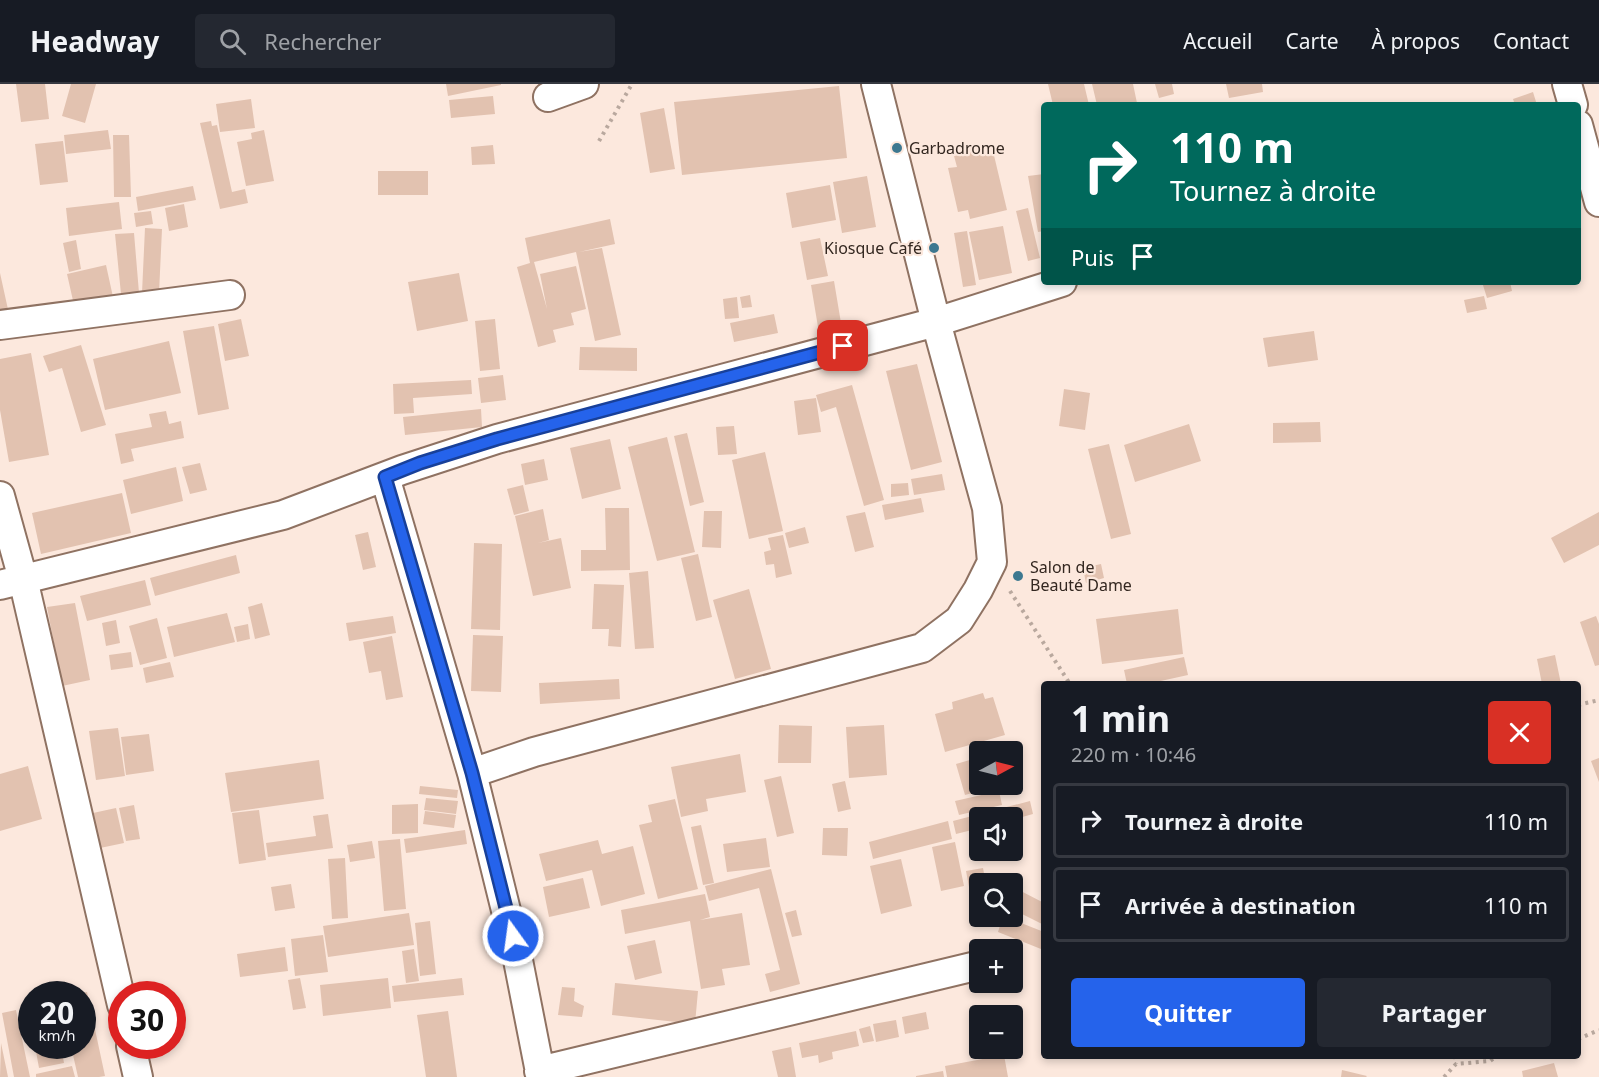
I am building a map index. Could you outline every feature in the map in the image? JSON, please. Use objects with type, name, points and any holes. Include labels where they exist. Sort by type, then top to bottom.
[{"type":"street","points":[[549,97],[584,84]]},
{"type":"street","points":[[472,773],[534,752],[922,648],[959,620],[978,590],[992,562],[987,508],[936,322],[876,84]]},
{"type":"street","points":[[1567,84],[1572,102]]},
{"type":"street","points":[[1581,137],[1599,202]]},
{"type":"street","points":[[12,582],[283,515],[420,463],[497,439],[936,322],[1053,285]]},
{"type":"street","points":[[0,325],[230,295]]},
{"type":"street","points":[[385,477],[472,773],[517,955],[540,1074],[969,968]]},
{"type":"street","points":[[0,496],[12,582],[116,981]]},
{"type":"street","points":[[134,1059],[138,1077]]},
{"type":"path","points":[[599,141],[632,84]]},
{"type":"path","points":[[992,562],[1068,681]]},
{"type":"path","points":[[1581,704],[1599,700]]},
{"type":"path","points":[[1581,1038],[1599,1030]]},
{"type":"path","points":[[1455,1059],[1456,1064]]},
{"type":"path","points":[[1444,1077],[1456,1064],[1493,1059]]},
{"type":"building","points":[[16,84],[45,84],[49,119],[21,122]]},
{"type":"building","points":[[71,84],[96,84],[85,123],[62,116]]},
{"type":"building","points":[[446,84],[501,84],[501,85],[448,96]]},
{"type":"building","points":[[1048,84],[1084,84],[1088,102],[1052,102]]},
{"type":"building","points":[[1092,84],[1133,84],[1137,102],[1096,102]]},
{"type":"building","points":[[1155,84],[1172,84],[1174,94],[1159,98]]},
{"type":"building","points":[[1226,84],[1262,84],[1263,92],[1229,98]]},
{"type":"building","points":[[839,86],[847,158],[682,175],[674,102]]},
{"type":"building","points":[[1533,92],[1536,102],[1514,102],[1513,99]]},
{"type":"building","points":[[493,96],[495,114],[451,118],[449,100]]},
{"type":"building","points":[[251,99],[255,128],[220,132],[216,104]]},
{"type":"building","points":[[664,108],[675,169],[650,173],[640,113]]},
{"type":"building","points":[[211,121],[212,126],[217,125],[232,192],[245,189],[248,203],[220,209],[200,123]]},
{"type":"building","points":[[108,130],[111,149],[66,154],[64,135]]},
{"type":"building","points":[[264,130],[274,181],[246,186],[237,142],[252,139],[251,133]]},
{"type":"building","points":[[113,135],[129,135],[131,197],[114,197]]},
{"type":"building","points":[[63,141],[68,182],[40,185],[35,144]]},
{"type":"building","points":[[493,145],[495,164],[472,165],[471,147]]},
{"type":"building","points":[[992,147],[1007,210],[970,219],[968,210],[958,212],[948,168],[957,167],[954,156]]},
{"type":"building","points":[[378,171],[428,171],[428,195],[378,195]]},
{"type":"building","points":[[1041,174],[1041,232],[1038,232],[1028,176]]},
{"type":"building","points":[[867,176],[876,227],[842,233],[833,182]]},
{"type":"building","points":[[830,185],[836,220],[792,228],[786,193]]},
{"type":"building","points":[[193,186],[196,200],[138,211],[136,197]]},
{"type":"building","points":[[119,202],[122,229],[69,236],[66,208]]},
{"type":"building","points":[[184,204],[188,227],[169,231],[165,208]]},
{"type":"building","points":[[1028,208],[1040,258],[1028,261],[1016,211]]},
{"type":"building","points":[[151,211],[153,224],[136,227],[134,213]]},
{"type":"building","points":[[610,219],[615,244],[579,252],[602,248],[621,335],[595,341],[576,252],[534,262],[547,309],[540,274],[576,266],[586,309],[571,313],[574,325],[553,330],[556,342],[538,347],[517,267],[530,263],[525,238]]},
{"type":"building","points":[[1003,226],[1012,273],[979,280],[969,232]]},
{"type":"building","points":[[145,228],[162,229],[159,293],[142,293]]},
{"type":"building","points":[[967,231],[976,285],[963,287],[954,233]]},
{"type":"building","points":[[134,233],[139,293],[121,294],[115,234]]},
{"type":"building","points":[[820,238],[828,276],[807,280],[800,242]]},
{"type":"building","points":[[76,240],[81,269],[69,272],[63,243]]},
{"type":"building","points":[[106,265],[113,297],[74,305],[67,274]]},
{"type":"building","points":[[0,273],[9,314],[0,316]]},
{"type":"building","points":[[459,273],[468,321],[417,331],[408,282]]},
{"type":"building","points":[[834,281],[841,323],[818,327],[811,285]]},
{"type":"building","points":[[1483,285],[1511,285],[1512,291],[1487,298]]},
{"type":"building","points":[[750,295],[752,307],[742,308],[740,297]]},
{"type":"building","points":[[1484,296],[1487,309],[1467,313],[1464,300]]},
{"type":"building","points":[[737,297],[739,318],[725,319],[723,299]]},
{"type":"building","points":[[774,314],[778,333],[734,342],[730,323]]},
{"type":"building","points":[[241,319],[249,356],[225,361],[218,324]]},
{"type":"building","points":[[495,319],[500,369],[480,371],[475,321]]},
{"type":"building","points":[[214,326],[229,409],[198,415],[183,331]]},
{"type":"building","points":[[1314,331],[1318,360],[1268,367],[1263,338]]},
{"type":"building","points":[[169,341],[181,393],[105,410],[93,359]]},
{"type":"building","points":[[81,345],[106,425],[81,432],[62,368],[49,372],[43,356]]},
{"type":"building","points":[[580,347],[637,348],[637,371],[579,370]]},
{"type":"building","points":[[31,353],[49,455],[9,462],[0,410],[0,359]]},
{"type":"building","points":[[917,364],[942,462],[911,470],[886,371]]},
{"type":"building","points":[[503,375],[506,400],[481,403],[478,378]]},
{"type":"building","points":[[471,380],[472,394],[413,398],[414,413],[394,414],[393,384]]},
{"type":"building","points":[[852,385],[884,500],[864,506],[836,407],[821,412],[816,395]]},
{"type":"building","points":[[1064,389],[1090,393],[1085,430],[1059,426]]},
{"type":"building","points":[[816,398],[821,432],[798,435],[794,401]]},
{"type":"building","points":[[481,409],[482,427],[405,435],[403,417]]},
{"type":"building","points":[[166,411],[169,424],[181,421],[184,438],[131,449],[134,461],[121,464],[115,434],[152,427],[149,414]]},
{"type":"building","points":[[1320,422],[1321,442],[1273,443],[1273,423]]},
{"type":"building","points":[[1189,424],[1201,461],[1135,482],[1124,445]]},
{"type":"building","points":[[734,426],[737,454],[718,455],[716,427]]},
{"type":"building","points":[[687,433],[704,502],[690,506],[674,436]]},
{"type":"building","points":[[667,437],[695,552],[657,561],[628,447]]},
{"type":"building","points":[[610,439],[621,489],[582,499],[570,448]]},
{"type":"building","points":[[1109,444],[1131,534],[1111,539],[1088,449]]},
{"type":"building","points":[[765,452],[783,531],[749,539],[732,460]]},
{"type":"building","points":[[544,459],[548,480],[525,485],[521,464]]},
{"type":"building","points":[[200,463],[207,490],[190,494],[182,467]]},
{"type":"building","points":[[176,467],[183,501],[131,514],[123,480]]},
{"type":"building","points":[[942,474],[945,490],[914,495],[911,479]]},
{"type":"building","points":[[908,483],[909,495],[891,497],[891,484]]},
{"type":"building","points":[[523,485],[529,511],[514,515],[507,489]]},
{"type":"building","points":[[122,493],[131,533],[41,554],[32,513]]},
{"type":"building","points":[[921,498],[924,512],[885,520],[882,505]]},
{"type":"building","points":[[605,508],[629,508],[630,570],[581,571],[581,550],[606,550]]},
{"type":"building","points":[[543,509],[549,540],[538,543],[561,538],[571,588],[533,596],[515,516]]},
{"type":"building","points":[[704,511],[722,511],[721,548],[702,547]]},
{"type":"building","points":[[865,512],[874,547],[855,552],[846,516]]},
{"type":"building","points":[[1599,512],[1599,545],[1564,563],[1551,538]]},
{"type":"building","points":[[805,527],[809,543],[789,548],[785,533]]},
{"type":"building","points":[[368,532],[376,567],[363,570],[355,535]]},
{"type":"building","points":[[783,535],[792,574],[776,578],[774,564],[766,565],[764,552],[771,550],[768,538]]},
{"type":"building","points":[[474,543],[502,544],[500,630],[471,629]]},
{"type":"building","points":[[698,554],[712,617],[696,621],[681,558]]},
{"type":"building","points":[[236,555],[240,573],[155,596],[150,578]]},
{"type":"building","points":[[1101,564],[1104,578],[1086,583],[1083,568]]},
{"type":"building","points":[[648,571],[654,648],[635,649],[629,573]]},
{"type":"building","points":[[145,580],[151,605],[87,621],[80,596]]},
{"type":"building","points":[[594,584],[624,585],[621,647],[608,646],[609,629],[592,629]]},
{"type":"building","points":[[749,589],[771,669],[735,679],[713,600]]},
{"type":"building","points":[[75,603],[90,680],[62,686],[47,607]]},
{"type":"building","points":[[262,603],[270,635],[255,639],[248,607]]},
{"type":"building","points":[[1178,609],[1183,654],[1102,664],[1096,619]]},
{"type":"building","points":[[227,613],[235,642],[174,657],[167,627]]},
{"type":"building","points":[[393,616],[396,633],[349,641],[346,623]]},
{"type":"building","points":[[1596,616],[1599,624],[1599,665],[1595,666],[1580,622]]},
{"type":"building","points":[[157,618],[167,658],[140,665],[129,626]]},
{"type":"building","points":[[116,620],[120,643],[106,646],[102,623]]},
{"type":"building","points":[[248,624],[250,639],[237,642],[234,627]]},
{"type":"building","points":[[473,635],[503,636],[501,692],[471,691]]},
{"type":"building","points":[[392,636],[403,697],[386,700],[381,671],[369,673],[363,642]]},
{"type":"building","points":[[131,652],[133,667],[111,670],[109,655]]},
{"type":"building","points":[[1555,655],[1560,681],[1541,681],[1537,659]]},
{"type":"building","points":[[1184,657],[1188,675],[1161,681],[1126,681],[1124,670]]},
{"type":"building","points":[[170,662],[174,677],[146,683],[143,668]]},
{"type":"building","points":[[619,679],[620,699],[540,704],[539,683]]},
{"type":"building","points":[[983,693],[985,699],[993,697],[1005,735],[984,741],[969,741],[969,745],[945,752],[935,714],[953,709],[952,702]]},
{"type":"building","points":[[779,725],[812,726],[811,763],[778,763]]},
{"type":"building","points":[[884,725],[887,775],[849,778],[846,727]]},
{"type":"building","points":[[118,728],[125,776],[96,780],[89,731]]},
{"type":"building","points":[[149,734],[154,771],[126,775],[121,737]]},
{"type":"building","points":[[740,754],[746,792],[706,799],[708,811],[681,817],[671,767]]},
{"type":"building","points":[[1599,758],[1599,782],[1591,761]]},
{"type":"building","points":[[319,760],[324,799],[231,812],[225,773]]},
{"type":"building","points":[[969,760],[969,794],[965,795],[956,764]]},
{"type":"building","points":[[28,766],[42,819],[0,831],[0,774]]},
{"type":"building","points":[[781,776],[794,833],[777,837],[764,780]]},
{"type":"building","points":[[845,781],[851,809],[838,812],[832,784]]},
{"type":"building","points":[[420,786],[458,790],[457,798],[419,794]]},
{"type":"building","points":[[981,795],[1000,795],[1002,805],[969,807],[969,813],[959,815],[955,801]]},
{"type":"building","points":[[426,798],[458,801],[456,814],[424,810]]},
{"type":"building","points":[[675,799],[698,889],[658,899],[639,825],[652,822],[648,805]]},
{"type":"building","points":[[1030,801],[1033,814],[1023,817],[1023,807],[1007,807]]},
{"type":"building","points":[[418,804],[418,833],[392,834],[392,805]]},
{"type":"building","points":[[134,805],[140,839],[126,841],[119,808]]},
{"type":"building","points":[[116,808],[124,843],[100,848],[93,813]]},
{"type":"building","points":[[259,810],[266,860],[239,864],[232,813]]},
{"type":"building","points":[[425,811],[456,815],[454,828],[423,824]]},
{"type":"building","points":[[328,814],[333,848],[268,857],[266,843],[316,836],[313,816]]},
{"type":"building","points":[[969,817],[969,831],[956,834],[953,821]]},
{"type":"building","points":[[948,821],[952,839],[873,859],[869,842]]},
{"type":"building","points":[[701,825],[714,883],[703,885],[691,827]]},
{"type":"building","points":[[823,828],[848,828],[847,856],[822,855]]},
{"type":"building","points":[[465,830],[467,844],[406,853],[404,839]]},
{"type":"building","points":[[766,838],[770,867],[727,872],[723,844]]},
{"type":"building","points":[[400,839],[406,909],[384,911],[378,841]]},
{"type":"building","points":[[598,840],[602,854],[633,846],[645,894],[601,906],[592,870],[546,881],[539,854]]},
{"type":"building","points":[[372,841],[375,858],[350,862],[347,845]]},
{"type":"building","points":[[955,842],[964,886],[941,891],[932,847]]},
{"type":"building","points":[[345,858],[348,918],[332,919],[328,859]]},
{"type":"building","points":[[901,859],[912,906],[881,914],[870,866]]},
{"type":"building","points":[[983,868],[984,873],[969,873],[969,887],[966,871]]},
{"type":"building","points":[[771,869],[800,984],[770,992],[765,974],[780,970],[759,888],[709,901],[705,886]]},
{"type":"building","points":[[583,878],[590,908],[549,917],[543,887]]},
{"type":"building","points":[[291,884],[295,908],[275,911],[271,887]]},
{"type":"building","points":[[1023,892],[1041,901],[1041,924],[1023,914]]},
{"type":"building","points":[[705,894],[710,917],[700,920],[742,913],[750,965],[722,969],[725,985],[701,989],[690,921],[625,934],[621,910]]},
{"type":"building","points":[[796,910],[802,935],[792,937],[785,913]]},
{"type":"building","points":[[409,913],[414,945],[328,957],[323,926]]},
{"type":"building","points":[[430,921],[436,974],[420,976],[415,923]]},
{"type":"building","points":[[1023,924],[1041,931],[1041,949],[1023,942],[1023,939],[1016,939],[998,932],[1000,927],[1023,927]]},
{"type":"building","points":[[323,935],[328,972],[295,976],[291,939]]},
{"type":"building","points":[[655,940],[662,973],[635,980],[627,946]]},
{"type":"building","points":[[285,947],[288,971],[240,977],[237,954]]},
{"type":"building","points":[[414,949],[419,981],[406,983],[402,951]]},
{"type":"building","points":[[300,978],[306,1008],[293,1010],[288,980]]},
{"type":"building","points":[[388,978],[391,1008],[323,1016],[320,985]]},
{"type":"building","points":[[462,978],[464,995],[394,1002],[392,986]]},
{"type":"building","points":[[615,983],[698,991],[695,1024],[612,1015]]},
{"type":"building","points":[[562,987],[575,988],[574,1001],[584,1006],[582,1017],[558,1015]]},
{"type":"building","points":[[16,1010],[18,1059],[26,1059],[30,1077],[14,1077],[2,1013]]},
{"type":"building","points":[[448,1011],[457,1077],[426,1077],[417,1015]]},
{"type":"building","points":[[926,1012],[929,1029],[905,1034],[902,1017]]},
{"type":"building","points":[[896,1020],[899,1037],[876,1042],[873,1024]]},
{"type":"building","points":[[870,1026],[874,1041],[863,1043],[859,1029]]},
{"type":"building","points":[[856,1031],[859,1046],[832,1052],[833,1059],[819,1063],[818,1055],[802,1058],[799,1043]]},
{"type":"building","points":[[96,1034],[105,1076],[78,1077],[74,1059],[96,1059]]},
{"type":"building","points":[[1,1043],[8,1077],[0,1077]]},
{"type":"building","points":[[791,1047],[796,1077],[778,1077],[772,1051]]},
{"type":"building","points":[[37,1059],[63,1059],[64,1063],[39,1068]]},
{"type":"building","points":[[983,1059],[1005,1059],[1008,1077],[947,1077],[945,1066]]},
{"type":"building","points":[[1554,1063],[1558,1077],[1523,1077],[1522,1071]]},
{"type":"building","points":[[72,1066],[75,1077],[36,1077],[36,1074]]},
{"type":"building","points":[[1342,1070],[1367,1076],[1341,1077]]},
{"type":"building","points":[[943,1071],[944,1077],[916,1077],[916,1076]]},
{"type":"place","name":"Garbadrome","points":[[897,148]]},
{"type":"place","name":"Kiosque Café","points":[[934,248]]},
{"type":"place","name":"Salon de Beauté Dame","points":[[1018,576]]},
{"type":"route","points":[[513,936],[472,773],[385,477],[420,463],[497,439],[843,346]]}]
